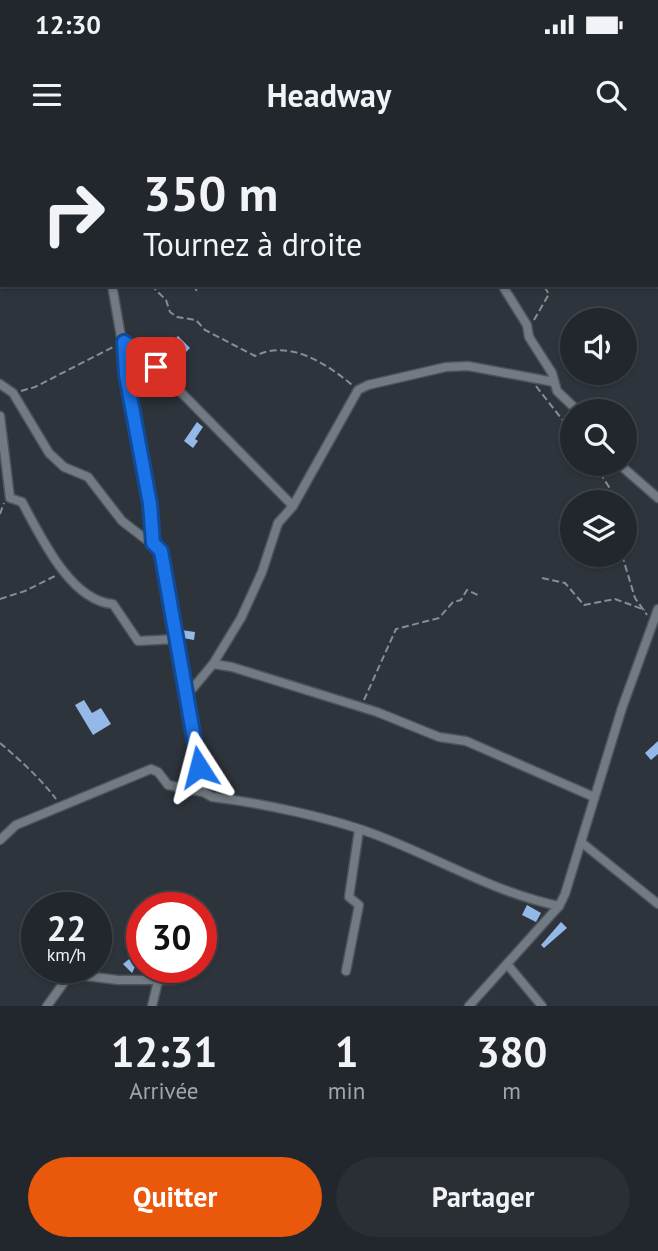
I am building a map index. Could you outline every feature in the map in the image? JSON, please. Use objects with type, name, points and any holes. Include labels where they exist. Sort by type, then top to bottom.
[{"type":"street","points":[[112,287],[150,504],[153,543]]},
{"type":"street","points":[[503,287],[528,330],[557,391],[565,399]]},
{"type":"street","points":[[124,342],[156,367],[293,506]]},
{"type":"street","points":[[187,691],[213,664],[241,618],[262,572],[278,523],[293,506],[359,390],[368,385],[446,367],[483,366],[554,382]]},
{"type":"street","points":[[2,387],[13,393],[49,453],[64,467],[88,477],[122,520],[161,551],[204,792]]},
{"type":"street","points":[[0,416],[10,498],[22,502],[65,575],[102,603],[113,604],[138,640],[177,639]]},
{"type":"street","points":[[633,476],[658,498]]},
{"type":"street","points":[[469,1006],[559,906],[658,609]]},
{"type":"street","points":[[213,664],[257,674],[285,685],[297,685],[439,737],[466,741],[594,797]]},
{"type":"street","points":[[0,840],[16,825],[151,769],[158,772],[168,785],[359,830],[530,900],[559,906]]},
{"type":"street","points":[[346,971],[359,905],[349,897],[359,830]]},
{"type":"street","points":[[581,842],[658,904]]},
{"type":"street","points":[[507,964],[542,1006]]},
{"type":"street","points":[[47,1006],[71,974],[126,978]]},
{"type":"street","points":[[152,1006],[158,983]]},
{"type":"path","points":[[153,287],[166,300],[170,312],[177,317],[195,320],[205,330],[255,356],[270,348],[307,354],[359,390]]},
{"type":"path","points":[[528,330],[549,294],[545,287]]},
{"type":"path","points":[[13,393],[35,387],[124,342]]},
{"type":"path","points":[[531,377],[560,416]]},
{"type":"path","points":[[0,513],[3,504],[10,498]]},
{"type":"path","points":[[626,567],[635,598],[645,610],[652,626]]},
{"type":"path","points":[[0,599],[25,591],[55,575],[65,575]]},
{"type":"path","points":[[541,578],[565,583],[584,605],[615,599],[645,610]]},
{"type":"path","points":[[363,708],[364,698],[396,629],[439,618],[453,601],[461,600],[467,590],[478,595]]},
{"type":"path","points":[[0,743],[23,762],[60,806]]},
{"type":"building","points":[[178,336],[190,348],[183,355],[171,344]]},
{"type":"building","points":[[197,422],[203,427],[193,448],[184,441]]},
{"type":"building","points":[[181,630],[195,632],[194,640],[183,638]]},
{"type":"building","points":[[84,700],[92,713],[101,708],[111,724],[93,735],[75,705]]},
{"type":"building","points":[[658,741],[658,754],[651,760],[645,753]]},
{"type":"building","points":[[527,905],[541,913],[536,922],[522,915]]},
{"type":"building","points":[[561,922],[567,928],[544,948],[541,945]]},
{"type":"route","points":[[156,367],[124,342],[126,375],[150,504],[153,543],[161,551],[199,767]]}]
